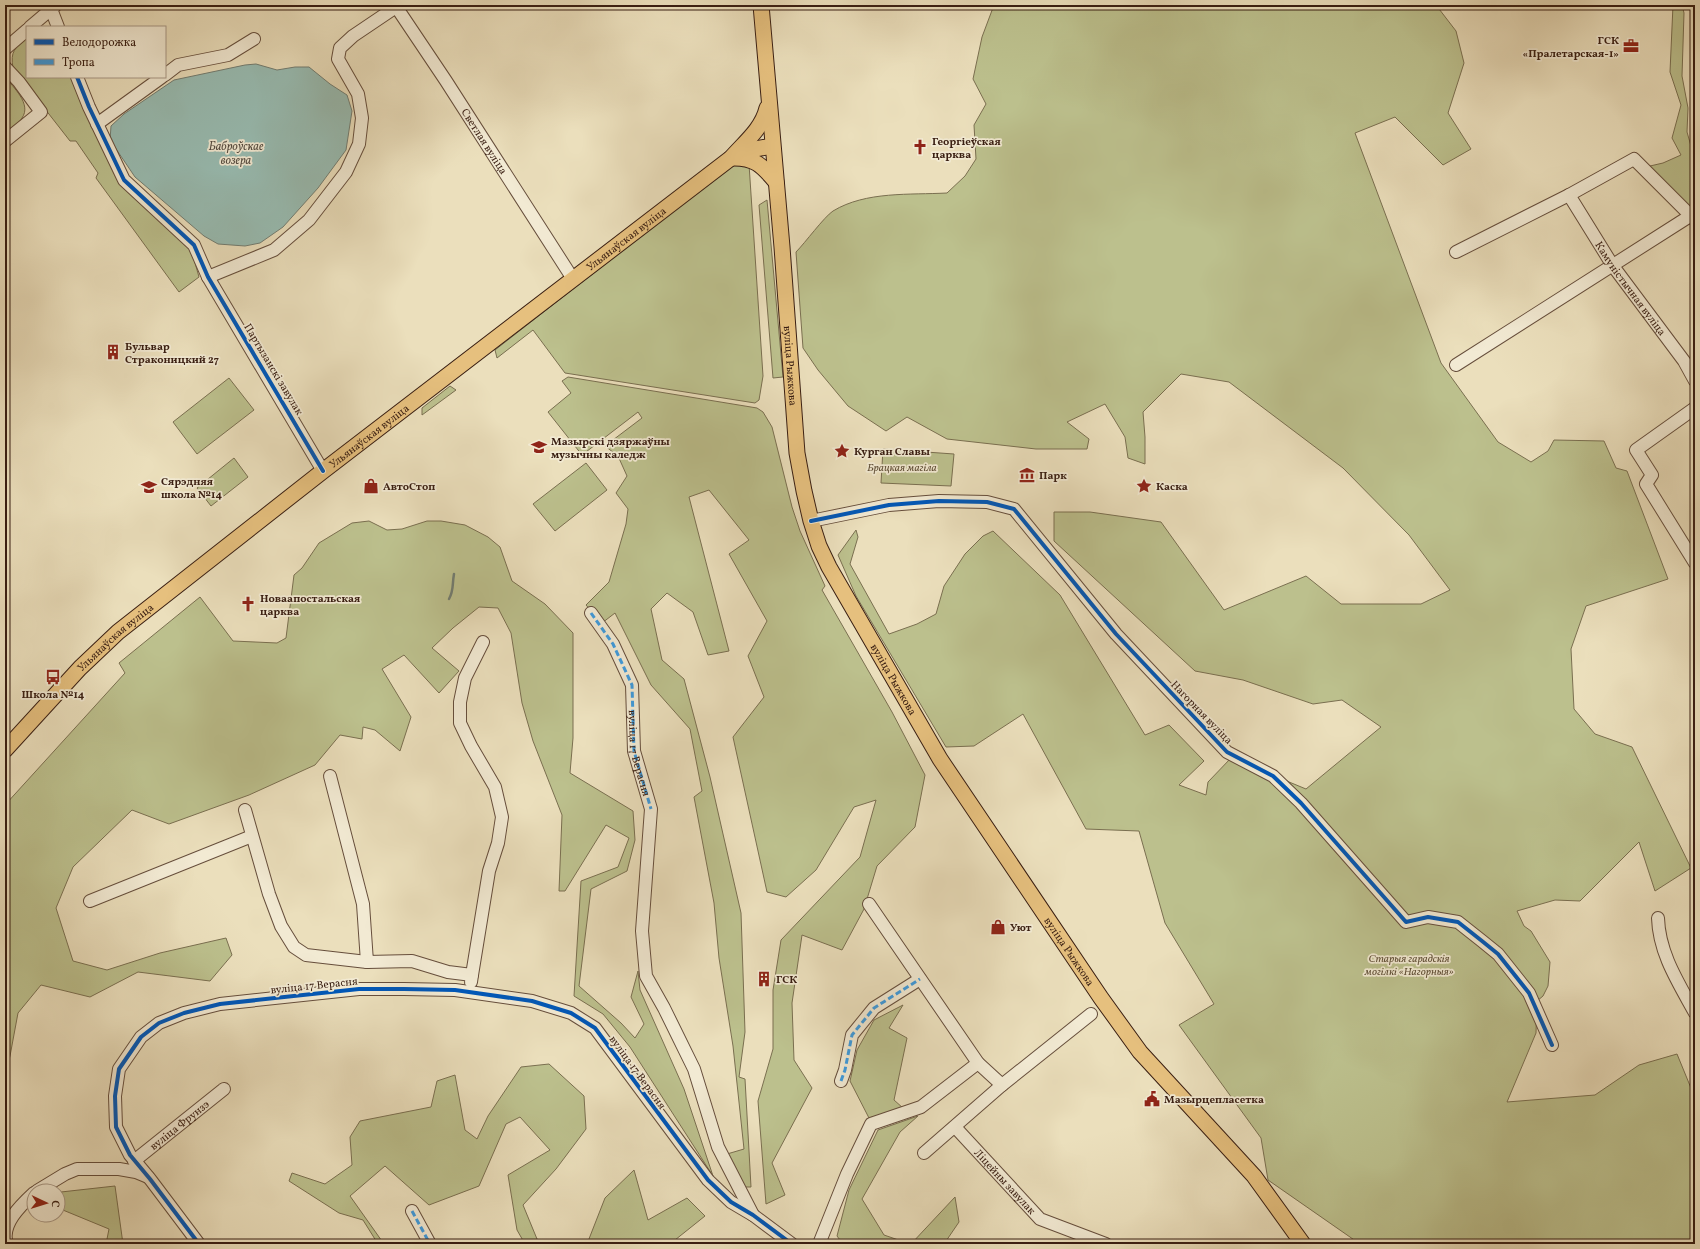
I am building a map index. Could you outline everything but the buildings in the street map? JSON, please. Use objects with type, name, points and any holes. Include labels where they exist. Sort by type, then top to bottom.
[{"type":"main road","name":"вуліца Рыжкова","points":[[761,5],[769,94],[768,103],[782,247],[797,453],[804,491],[819,546],[829,567],[940,759],[1101,998],[1140,1052],[1254,1176],[1303,1244]]},
{"type":"main road","name":"Ульянаўская вуліца","points":[[5,750],[80,668],[106,642],[324,470],[731,158],[762,123],[768,103]]},
{"type":"main road","points":[[731,158],[750,150],[772,146],[767,140],[762,138],[749,138]]},
{"type":"main road","points":[[731,158],[750,159],[760,165],[776,182]]},
{"type":"street","points":[[208,277],[274,250],[309,220],[346,172],[359,144],[362,118],[358,94],[338,59],[340,48],[352,36],[395,6]]},
{"type":"street","name":"Светлая вуліца","points":[[395,6],[446,81],[573,279]]},
{"type":"street","points":[[31,26],[53,7],[58,26]]},
{"type":"street","points":[[5,49],[26,31]]},
{"type":"street","points":[[166,74],[178,65],[228,54],[254,39]]},
{"type":"street","points":[[5,66],[41,112],[5,142]]},
{"type":"street","name":"Партызанскі завулак","points":[[77,78],[88,107],[124,180],[194,244],[208,277],[324,470]]},
{"type":"street","points":[[97,124],[161,78]]},
{"type":"street","points":[[1456,252],[1569,195],[1634,158],[1693,218],[1613,266],[1456,365]]},
{"type":"street","name":"Камуністычная вуліца","points":[[1569,195],[1613,266],[1684,361],[1695,381]]},
{"type":"street","points":[[1695,408],[1636,450],[1652,475],[1646,484],[1695,563]]},
{"type":"street","name":"Нагорная вуліца","points":[[812,521],[889,505],[939,501],[987,502],[1014,509],[1116,634],[1227,752],[1273,776],[1301,803],[1406,922],[1428,917],[1458,922],[1498,954],[1529,993],[1552,1045]]},
{"type":"street","name":"вуліца 17 Верасня","points":[[591,613],[613,644],[632,685],[634,751],[651,809],[642,931],[646,976],[664,1008],[694,1069],[718,1147],[753,1215]]},
{"type":"street","points":[[470,993],[489,871],[498,843],[502,817],[495,787],[471,746],[460,723],[460,702],[465,678],[483,642]]},
{"type":"street","name":"вуліца 17 Верасня","points":[[330,776],[363,904],[367,962]]},
{"type":"street","name":"вуліца 17 Верасня","points":[[245,810],[269,894],[281,926],[294,947],[306,955],[367,962],[412,961],[448,972],[472,975]]},
{"type":"street","points":[[90,901],[252,836]]},
{"type":"street","points":[[869,904],[978,1063],[1002,1085]]},
{"type":"street","points":[[1658,918],[1659,934],[1670,970],[1695,1013]]},
{"type":"street","points":[[841,1081],[845,1070],[852,1035],[874,1008],[920,979]]},
{"type":"street","name":"вуліца 17 Верасня","points":[[150,1178],[130,1156],[116,1127],[115,1096],[119,1070],[141,1038],[159,1023],[220,1004],[359,989],[455,990],[532,1001],[571,1013],[595,1028],[708,1180],[731,1202],[753,1215],[792,1244]]},
{"type":"street","points":[[924,1153],[1002,1085],[1091,1014]]},
{"type":"street","points":[[818,1244],[847,1174],[871,1124],[921,1107],[978,1063]]},
{"type":"street","name":"вуліца Фрунзэ","points":[[134,1161],[224,1089]]},
{"type":"street","name":"Ліцейны завулак","points":[[955,1127],[1040,1219],[1106,1244]]},
{"type":"street","points":[[50,1183],[77,1169],[119,1169],[136,1172],[150,1178],[199,1244]]},
{"type":"street","points":[[7,1244],[5,1230],[11,1217],[26,1201]]},
{"type":"street","points":[[412,1211],[430,1244]]},
{"type":"green space","name":"Старыя гарадскія могілкі «Нагорныя»","points":[[994,5],[1436,5],[1456,31],[1464,63],[1448,113],[1471,149],[1443,165],[1395,117],[1355,133],[1441,363],[1498,442],[1531,462],[1548,451],[1554,440],[1604,441],[1616,468],[1627,471],[1668,579],[1586,606],[1571,649],[1574,709],[1595,734],[1632,747],[1691,868],[1655,891],[1639,842],[1580,901],[1555,900],[1517,911],[1524,926],[1531,931],[1550,962],[1548,986],[1543,996],[1537,1001],[1536,1033],[1507,1102],[1595,1095],[1639,1065],[1677,1054],[1693,1093],[1695,1114],[1695,1244],[1360,1244],[1268,1180],[1261,1138],[1179,1025],[1214,1004],[1165,923],[1139,831],[1086,829],[1023,714],[974,746],[946,747],[856,596],[838,555],[856,530],[858,537],[850,564],[889,634],[917,624],[936,614],[944,586],[965,554],[983,536],[993,531],[1060,595],[1145,735],[1169,725],[1204,761],[1179,785],[1206,795],[1208,782],[1231,758],[1306,789],[1381,727],[1342,700],[1313,704],[1243,680],[1195,671],[1054,541],[1054,512],[1090,512],[1161,522],[1224,610],[1306,576],[1341,604],[1421,604],[1450,590],[1409,535],[1343,468],[1229,382],[1181,374],[1143,412],[1145,464],[1128,458],[1125,437],[1105,404],[1067,422],[1089,439],[1087,449],[1036,449],[947,439],[907,417],[886,431],[848,406],[818,370],[803,348],[796,252],[829,214],[846,205],[860,200],[888,195],[947,193],[965,176],[976,159],[974,125],[986,104],[973,79],[982,37]]},
{"type":"green space","points":[[1673,5],[1682,5],[1684,13],[1682,76],[1688,108],[1687,132],[1695,160],[1695,210],[1679,197],[1650,166],[1663,163],[1681,155],[1672,138],[1681,105],[1670,72]]},
{"type":"green space","points":[[26,39],[26,78],[73,78],[122,183],[190,245],[199,277],[179,292],[96,178],[98,173],[76,141],[70,141],[13,68],[12,58],[14,50]]},
{"type":"green space","points":[[5,77],[17,91],[25,107],[21,120],[5,132]]},
{"type":"green space","points":[[749,164],[763,376],[759,400],[755,403],[565,373],[533,330],[497,358],[495,350],[732,165]]},
{"type":"green space","points":[[767,200],[783,377],[773,378],[759,205]]},
{"type":"green space","points":[[568,377],[757,408],[763,412],[772,427],[792,507],[800,531],[825,586],[822,590],[892,712],[925,775],[915,827],[877,866],[864,909],[842,950],[802,935],[792,1003],[794,1060],[812,1088],[772,1163],[785,1195],[766,1204],[758,1101],[773,1049],[773,990],[781,940],[860,857],[876,800],[854,807],[816,870],[786,897],[767,892],[733,737],[764,697],[748,656],[767,621],[729,554],[749,540],[709,490],[689,497],[729,651],[708,655],[693,612],[667,593],[651,609],[662,660],[684,679],[710,777],[741,913],[745,1032],[739,1077],[745,1079],[751,1187],[745,1187],[727,1154],[744,1149],[733,1046],[719,958],[714,903],[694,797],[702,791],[690,729],[651,685],[615,613],[602,623],[586,605],[609,582],[626,524],[628,509],[616,493],[627,476],[618,456],[605,446],[642,418],[638,412],[582,455],[548,412],[571,393],[562,381]]},
{"type":"green space","points":[[229,378],[254,410],[197,454],[173,422]]},
{"type":"green space","points":[[450,386],[456,390],[422,415],[422,408]]},
{"type":"green space","name":"Брацкая магіла","points":[[883,449],[954,454],[951,486],[881,483]]},
{"type":"green space","points":[[234,458],[248,477],[211,506],[197,488]]},
{"type":"green space","points":[[586,463],[607,490],[555,531],[533,504]]},
{"type":"green space","points":[[369,521],[387,530],[402,529],[427,521],[441,521],[465,525],[488,537],[500,547],[512,581],[545,604],[573,633],[573,738],[570,773],[633,811],[635,840],[627,871],[591,889],[579,986],[621,1023],[635,1038],[644,1024],[631,997],[638,971],[640,990],[684,1089],[713,1176],[630,1047],[603,1014],[574,996],[581,881],[618,867],[629,838],[606,825],[565,891],[559,891],[562,815],[533,741],[522,703],[511,633],[498,608],[479,607],[453,628],[432,648],[459,671],[439,693],[404,655],[382,669],[411,717],[400,751],[375,730],[363,727],[362,739],[340,735],[315,765],[249,795],[169,824],[132,810],[73,867],[56,908],[73,961],[107,970],[160,953],[226,938],[232,955],[210,981],[138,972],[90,997],[41,985],[18,1013],[5,1075],[5,805],[125,673],[119,663],[200,597],[233,641],[277,643],[286,638],[294,575],[302,568],[319,543],[352,523]]},
{"type":"green space","points":[[903,1005],[889,1028],[907,1038],[894,1100],[903,1108],[869,1118],[850,1081],[857,1050],[874,1020]]},
{"type":"green space","points":[[549,1064],[584,1096],[586,1129],[556,1169],[523,1205],[537,1239],[544,1244],[525,1244],[517,1230],[508,1175],[550,1150],[520,1117],[506,1124],[479,1186],[429,1205],[385,1166],[350,1196],[384,1244],[378,1244],[363,1220],[339,1213],[289,1181],[292,1173],[325,1184],[352,1165],[350,1137],[360,1121],[431,1107],[437,1081],[455,1075],[465,1130],[477,1139],[488,1116],[521,1067]]},
{"type":"green space","points":[[918,1116],[900,1132],[862,1199],[884,1235],[910,1244],[843,1244],[837,1236],[849,1190],[878,1130]]},
{"type":"green space","points":[[634,1170],[648,1220],[687,1198],[705,1216],[670,1244],[587,1244],[605,1198]]},
{"type":"green space","points":[[115,1186],[123,1244],[106,1244],[109,1229],[66,1211],[66,1191]]},
{"type":"green space","points":[[955,1197],[959,1222],[944,1244],[911,1244]]},
{"type":"water","name":"Баброўскае возера","points":[[256,64],[277,70],[295,67],[309,67],[330,84],[347,95],[352,111],[346,150],[318,188],[283,227],[260,243],[245,246],[218,244],[204,236],[135,177],[110,140],[111,126],[124,114],[174,80]]},
{"type":"waterway","points":[[449,599],[451,596],[454,574]]},
{"type":"marked path","points":[[591,613],[613,644],[632,685],[634,751],[651,809]]},
{"type":"marked path","points":[[841,1081],[845,1070],[852,1035],[874,1008],[920,979]]},
{"type":"marked path","points":[[412,1211],[430,1244]]},
{"type":"cycle path","points":[[77,78],[89,107],[124,180],[194,245],[208,277],[323,471]]},
{"type":"cycle path","points":[[811,521],[889,505],[939,501],[987,502],[1014,509],[1116,634],[1227,752],[1273,776],[1301,803],[1406,922],[1428,917],[1458,922],[1498,954],[1529,993],[1552,1045]]},
{"type":"cycle path","points":[[199,1244],[130,1155],[116,1127],[115,1096],[119,1069],[141,1037],[159,1023],[184,1013],[220,1004],[359,989],[455,990],[532,1001],[571,1013],[595,1028],[708,1180],[731,1202],[753,1215],[792,1244]]},
{"type":"place","name":"ГСК «Пралетарская-1»","points":[[1631,46]]},
{"type":"place","name":"Георгіеўская царква","points":[[920,147]]},
{"type":"place","name":"Бульвар Страконицкий 27","points":[[113,352]]},
{"type":"place","name":"Мазырскі дзяржаўны музычны каледж","points":[[539,447]]},
{"type":"place","name":"Курган Славы","points":[[842,451]]},
{"type":"place","name":"Парк","points":[[1027,475]]},
{"type":"place","name":"АвтоСтоп","points":[[371,486]]},
{"type":"place","name":"Каска","points":[[1144,486]]},
{"type":"place","name":"Сярэдняя школа №14","points":[[149,487]]},
{"type":"place","name":"Новаапостальская царква","points":[[248,604]]},
{"type":"place","name":"Школа №14","points":[[53,677]]},
{"type":"place","name":"Уют","points":[[998,927]]},
{"type":"place","name":"ГСК","points":[[764,979]]},
{"type":"place","name":"Мазырцепласетка","points":[[1152,1099]]}]
